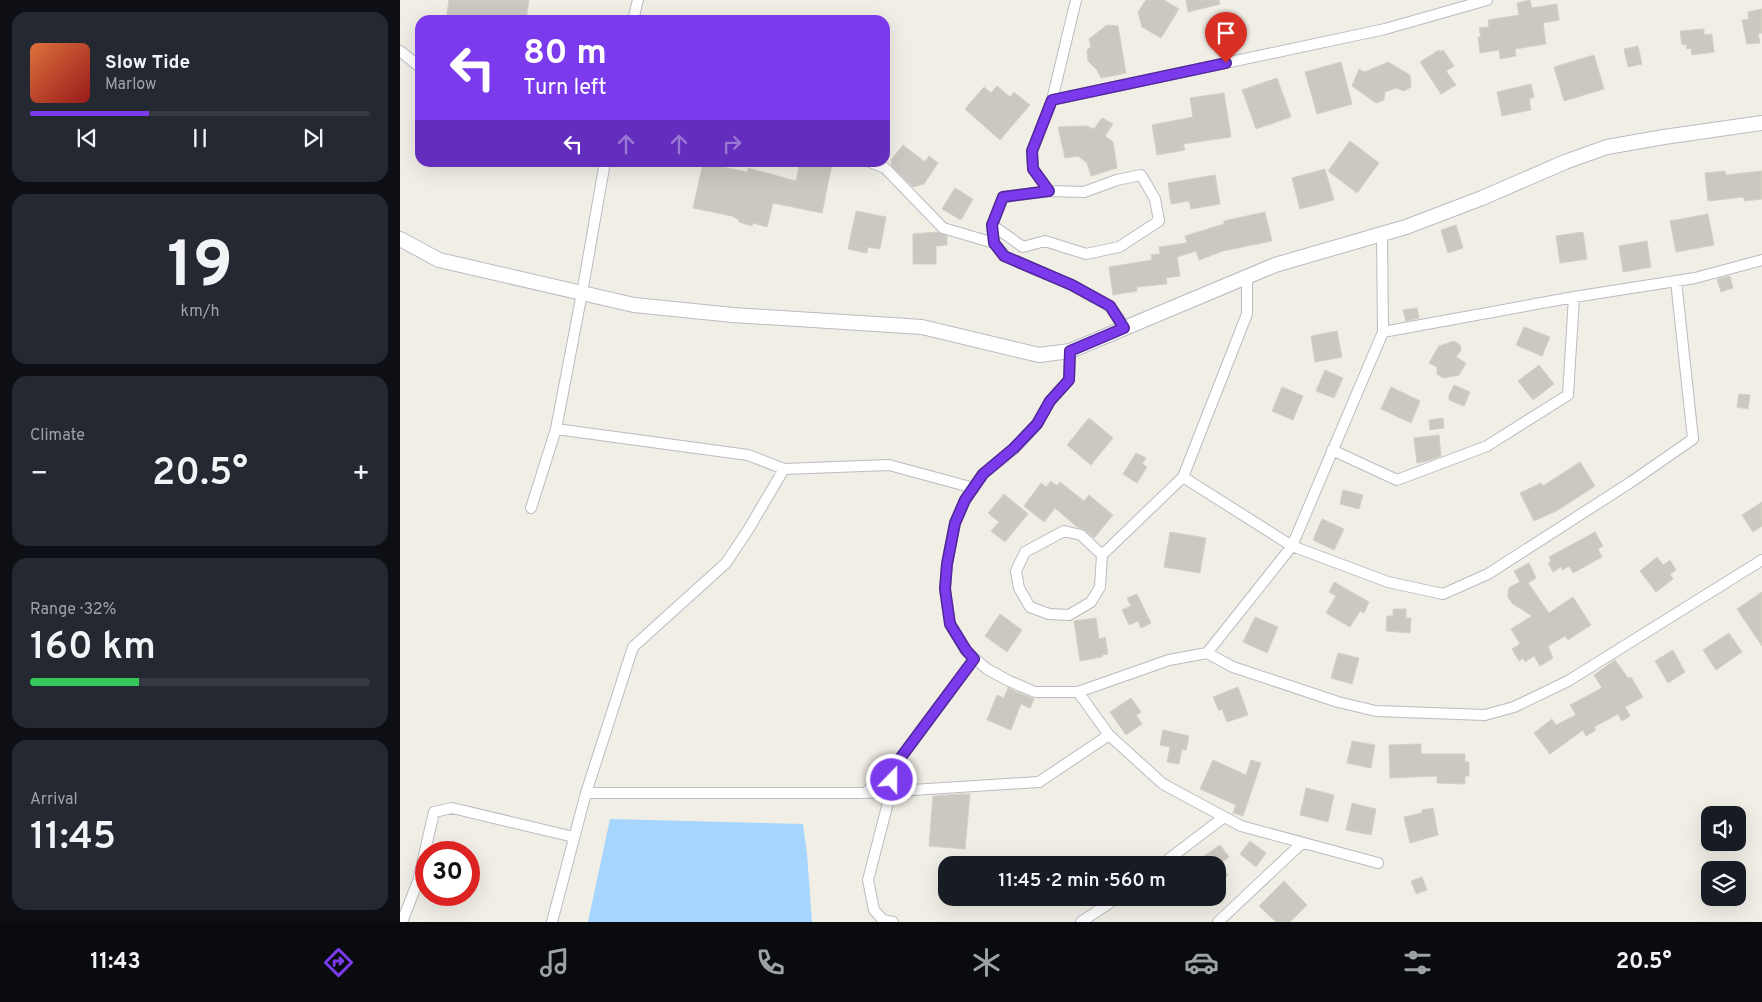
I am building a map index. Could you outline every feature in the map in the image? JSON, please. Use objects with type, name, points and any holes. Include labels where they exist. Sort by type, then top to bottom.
[{"type":"street","points":[[634,15],[638,0]]},
{"type":"street","points":[[1049,191],[1033,169],[1032,151],[1052,100],[1076,0]]},
{"type":"street","points":[[1052,100],[1385,29],[1487,0]]},
{"type":"street","points":[[400,51],[415,63]]},
{"type":"street","points":[[400,240],[439,260],[634,305],[733,315],[922,328],[1039,356],[1070,351],[1275,265],[1382,235],[1482,198],[1565,162],[1607,147],[1762,123]]},
{"type":"street","points":[[531,508],[556,429],[604,167]]},
{"type":"street","points":[[882,167],[944,228],[994,243]]},
{"type":"street","points":[[992,225],[1023,247],[1045,241],[1086,254],[1119,247],[1159,222],[1155,199],[1141,175],[1117,180],[1084,192],[1049,191],[1003,197],[992,225],[994,243],[1004,256],[1072,285],[1110,306],[1124,328]]},
{"type":"street","points":[[1207,653],[1292,546],[1383,332],[1382,235]]},
{"type":"street","points":[[1383,332],[1574,297],[1695,278],[1762,260]]},
{"type":"street","points":[[1102,555],[1081,536],[1064,531],[1025,552],[1016,571],[1019,588],[1030,607],[1049,614],[1069,615],[1091,602],[1100,587],[1102,555],[1183,477],[1247,314],[1247,277]]},
{"type":"street","points":[[1183,477],[1292,546],[1388,582],[1443,594],[1488,574],[1631,482],[1693,439],[1676,281]]},
{"type":"street","points":[[1332,450],[1397,480],[1487,446],[1568,395],[1574,297]]},
{"type":"street","points":[[1070,351],[1069,380],[1050,401],[1037,424],[1014,448],[983,474],[965,500],[955,523],[947,564],[945,589],[950,624],[966,650],[987,669],[1035,692],[1078,692],[1113,678],[1169,660],[1207,653],[1234,667],[1338,702],[1376,711],[1485,715],[1514,707],[1568,681],[1762,560]]},
{"type":"street","points":[[556,429],[748,455],[784,469],[889,465],[974,488]]},
{"type":"street","points":[[552,922],[586,793],[634,647],[726,563],[784,469]]},
{"type":"street","points":[[865,793],[893,768],[974,659]]},
{"type":"street","points":[[1078,692],[1109,735],[1163,784],[1241,826],[1378,863]]},
{"type":"street","points":[[586,793],[865,793],[1039,782],[1109,735]]},
{"type":"street","points":[[893,768],[891,792],[868,880],[874,910],[883,920],[893,922]]},
{"type":"street","points":[[402,922],[418,881],[434,812],[452,808],[574,837]]},
{"type":"street","points":[[1173,856],[1224,816]]},
{"type":"street","points":[[1218,922],[1302,843]]},
{"type":"street","points":[[1081,922],[1105,906]]},
{"type":"water","points":[[610,819],[803,824],[812,922],[588,922]]},
{"type":"building","points":[[449,0],[529,0],[527,15],[447,15]]},
{"type":"building","points":[[1146,0],[1164,0],[1179,9],[1161,38],[1142,27],[1138,12]]},
{"type":"building","points":[[1186,0],[1219,0],[1220,4],[1188,12]]},
{"type":"building","points":[[1530,0],[1532,8],[1557,4],[1559,20],[1543,23],[1546,44],[1515,49],[1516,56],[1500,59],[1499,50],[1480,53],[1478,37],[1481,37],[1479,28],[1489,27],[1488,20],[1519,15],[1517,3]]},
{"type":"building","points":[[1762,9],[1762,33],[1758,34],[1760,43],[1747,44],[1742,20],[1749,19],[1748,12]]},
{"type":"building","points":[[1107,25],[1118,26],[1126,73],[1101,78],[1097,70],[1088,61],[1087,50],[1091,47],[1089,39]]},
{"type":"building","points":[[1704,29],[1704,35],[1712,34],[1714,52],[1692,55],[1691,48],[1687,49],[1686,44],[1682,45],[1680,31]]},
{"type":"building","points":[[1638,46],[1642,64],[1628,67],[1624,49]]},
{"type":"building","points":[[1439,50],[1440,52],[1443,50],[1454,66],[1446,71],[1456,85],[1441,94],[1420,62]]},
{"type":"building","points":[[1594,55],[1604,89],[1564,101],[1554,67]]},
{"type":"building","points":[[1341,62],[1352,104],[1317,114],[1305,72]]},
{"type":"building","points":[[1388,62],[1410,75],[1411,87],[1404,91],[1396,88],[1385,92],[1384,100],[1376,103],[1352,86],[1359,69],[1365,72]]},
{"type":"building","points":[[1277,78],[1291,117],[1256,129],[1242,90]]},
{"type":"building","points":[[1531,84],[1534,97],[1529,99],[1531,110],[1502,116],[1497,92]]},
{"type":"building","points":[[997,86],[1010,97],[1014,92],[1030,105],[1000,140],[965,109],[984,87],[991,93]]},
{"type":"building","points":[[1224,93],[1231,137],[1183,144],[1185,150],[1157,155],[1152,125],[1193,117],[1190,98]]},
{"type":"building","points":[[1102,118],[1113,124],[1105,136],[1113,142],[1117,168],[1091,176],[1087,163],[1078,156],[1065,158],[1058,127],[1086,126],[1094,129]]},
{"type":"building","points":[[1350,141],[1379,163],[1357,193],[1328,171]]},
{"type":"building","points":[[903,145],[925,162],[929,156],[938,163],[924,184],[913,187],[892,166],[891,160]]},
{"type":"building","points":[[702,167],[723,167],[747,172],[748,168],[796,181],[799,167],[831,167],[822,213],[773,203],[767,227],[753,223],[752,226],[739,222],[739,220],[732,216],[693,208]]},
{"type":"building","points":[[1325,169],[1334,200],[1300,209],[1292,178]]},
{"type":"building","points":[[1725,171],[1726,175],[1762,171],[1762,199],[1744,201],[1744,197],[1708,201],[1705,173]]},
{"type":"building","points":[[1215,175],[1220,204],[1191,209],[1189,201],[1171,204],[1168,183]]},
{"type":"building","points":[[955,188],[973,199],[961,220],[942,209]]},
{"type":"building","points":[[856,211],[886,217],[880,249],[868,247],[867,253],[848,249]]},
{"type":"building","points":[[1265,212],[1272,241],[1223,251],[1199,260],[1196,251],[1177,257],[1180,276],[1166,278],[1167,284],[1137,287],[1137,291],[1113,295],[1109,267],[1152,260],[1151,255],[1160,254],[1159,247],[1187,243],[1185,236],[1224,224],[1224,221]]},
{"type":"building","points":[[1708,214],[1714,245],[1676,252],[1670,221]]},
{"type":"building","points":[[1456,225],[1463,248],[1448,253],[1441,230]]},
{"type":"building","points":[[938,232],[947,236],[947,245],[936,246],[936,264],[913,264],[913,234]]},
{"type":"building","points":[[1583,232],[1587,259],[1560,263],[1556,236]]},
{"type":"building","points":[[1647,241],[1651,267],[1623,272],[1619,246]]},
{"type":"building","points":[[1730,276],[1733,288],[1721,292],[1717,279]]},
{"type":"building","points":[[1417,308],[1419,318],[1406,321],[1403,310]]},
{"type":"building","points":[[1524,327],[1550,337],[1542,356],[1516,345]]},
{"type":"building","points":[[1337,331],[1342,357],[1315,362],[1311,336]]},
{"type":"building","points":[[1454,341],[1460,345],[1461,350],[1456,357],[1466,363],[1459,375],[1443,378],[1437,374],[1437,367],[1429,363],[1439,346]]},
{"type":"building","points":[[1539,365],[1554,384],[1533,400],[1518,381]]},
{"type":"building","points":[[1325,370],[1343,378],[1334,398],[1316,391]]},
{"type":"building","points":[[1454,385],[1470,392],[1464,406],[1449,400],[1449,395]]},
{"type":"building","points":[[1282,387],[1303,396],[1293,420],[1272,411]]},
{"type":"building","points":[[1391,387],[1420,401],[1411,423],[1381,409]]},
{"type":"building","points":[[1739,394],[1750,395],[1748,409],[1737,407]]},
{"type":"building","points":[[1089,418],[1113,438],[1091,465],[1067,445]]},
{"type":"building","points":[[1443,418],[1444,428],[1430,430],[1429,420]]},
{"type":"building","points":[[1439,435],[1441,456],[1417,463],[1414,438]]},
{"type":"building","points":[[1136,453],[1146,458],[1142,464],[1147,467],[1137,483],[1123,474]]},
{"type":"building","points":[[1580,462],[1595,486],[1558,510],[1534,521],[1520,493],[1541,483],[1543,486]]},
{"type":"building","points":[[1051,481],[1057,486],[1060,482],[1084,501],[1089,495],[1113,515],[1094,538],[1085,530],[1077,527],[1055,508],[1044,522],[1024,506],[1041,483],[1046,487]]},
{"type":"building","points":[[1343,490],[1363,495],[1359,509],[1340,504]]},
{"type":"building","points":[[1004,494],[1028,514],[1005,542],[991,531],[999,522],[988,513]]},
{"type":"building","points":[[1762,502],[1762,526],[1753,532],[1742,515]]},
{"type":"building","points":[[1322,519],[1344,529],[1334,550],[1313,540]]},
{"type":"building","points":[[1170,532],[1206,538],[1200,573],[1164,567]]},
{"type":"building","points":[[1595,532],[1603,546],[1598,549],[1602,557],[1573,573],[1569,566],[1562,570],[1561,567],[1553,572],[1548,563],[1551,561],[1549,557]]},
{"type":"building","points":[[1657,557],[1663,565],[1670,560],[1676,570],[1670,574],[1673,579],[1656,592],[1640,571]]},
{"type":"building","points":[[1529,563],[1536,578],[1528,583],[1549,613],[1573,597],[1591,625],[1568,640],[1565,636],[1548,646],[1553,658],[1540,666],[1534,656],[1525,662],[1523,658],[1519,661],[1512,649],[1520,644],[1511,629],[1532,616],[1513,604],[1508,598],[1508,591],[1510,587],[1520,582],[1514,571]]},
{"type":"building","points":[[1334,582],[1369,602],[1364,613],[1360,611],[1350,627],[1326,613],[1336,596],[1329,592]]},
{"type":"building","points":[[1762,592],[1762,646],[1737,609]]},
{"type":"building","points":[[1137,594],[1151,623],[1141,628],[1138,621],[1129,625],[1122,610],[1131,606],[1127,598]]},
{"type":"building","points":[[1393,609],[1406,609],[1406,618],[1411,618],[1410,633],[1386,631],[1387,616],[1393,616]]},
{"type":"building","points":[[1000,614],[1022,630],[1007,652],[985,636]]},
{"type":"building","points":[[1255,617],[1278,627],[1267,653],[1243,642]]},
{"type":"building","points":[[1096,618],[1099,639],[1105,637],[1108,654],[1080,661],[1074,621]]},
{"type":"building","points":[[1729,633],[1742,652],[1716,670],[1703,650]]},
{"type":"building","points":[[1673,650],[1685,672],[1668,683],[1655,661]]},
{"type":"building","points":[[1338,653],[1359,658],[1352,684],[1331,678]]},
{"type":"building","points":[[1615,660],[1628,678],[1631,677],[1643,697],[1625,707],[1630,716],[1622,721],[1618,714],[1594,727],[1596,730],[1586,736],[1583,730],[1550,754],[1534,733],[1552,719],[1556,725],[1576,715],[1570,705],[1602,688],[1594,675]]},
{"type":"building","points":[[1238,687],[1248,715],[1227,722],[1222,709],[1219,711],[1213,697]]},
{"type":"building","points":[[1008,688],[1034,699],[1030,708],[1021,704],[1011,730],[987,720],[997,695],[1004,698]]},
{"type":"building","points":[[1131,698],[1141,712],[1136,715],[1142,724],[1126,735],[1110,712]]},
{"type":"building","points":[[1163,730],[1189,736],[1186,750],[1182,749],[1179,764],[1167,762],[1170,747],[1160,745]]},
{"type":"building","points":[[1352,741],[1375,745],[1371,768],[1347,763]]},
{"type":"building","points":[[1421,744],[1421,754],[1465,754],[1465,762],[1469,762],[1469,776],[1465,776],[1465,784],[1437,783],[1437,776],[1390,778],[1389,745]]},
{"type":"building","points":[[1213,760],[1246,775],[1251,760],[1261,763],[1243,816],[1233,813],[1236,805],[1200,789]]},
{"type":"building","points":[[1306,788],[1334,795],[1328,822],[1300,815]]},
{"type":"building","points":[[970,794],[965,849],[929,846],[933,796]]},
{"type":"building","points":[[1352,803],[1376,809],[1371,835],[1346,830]]},
{"type":"building","points":[[1433,808],[1438,835],[1410,843],[1404,817],[1422,813],[1422,810]]},
{"type":"building","points":[[1250,841],[1266,853],[1256,867],[1240,854]]},
{"type":"building","points":[[1220,845],[1229,857],[1226,859],[1226,856],[1204,856]]},
{"type":"building","points":[[1422,877],[1427,890],[1416,894],[1411,881]]},
{"type":"building","points":[[1284,881],[1307,905],[1290,922],[1276,922],[1259,906]]},
{"type":"route","points":[[892,780],[893,768],[974,659],[966,650],[950,624],[945,589],[947,564],[955,523],[965,500],[983,474],[1014,448],[1037,424],[1050,401],[1069,380],[1070,351],[1124,328],[1110,306],[1072,285],[1004,256],[994,243],[992,225],[1003,197],[1049,191],[1033,169],[1032,151],[1052,100],[1226,63]]}]
